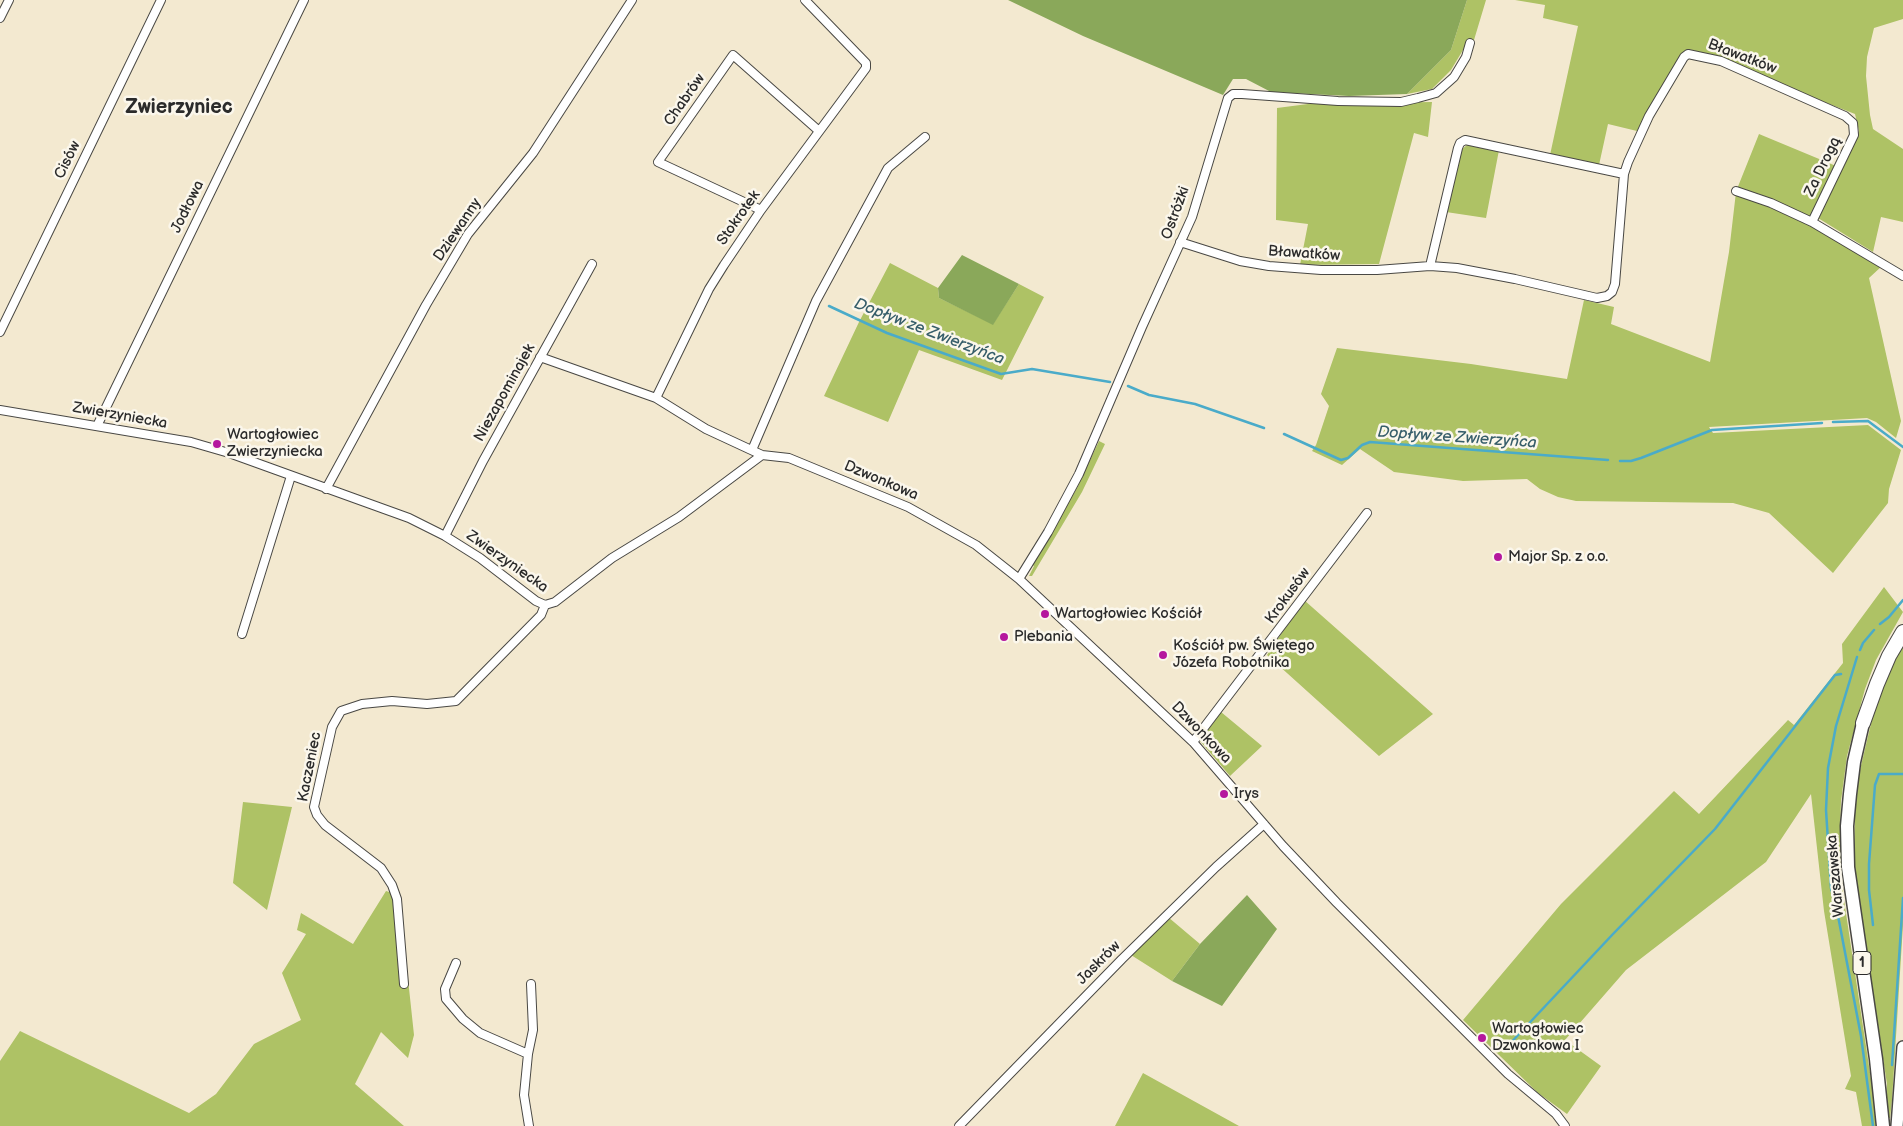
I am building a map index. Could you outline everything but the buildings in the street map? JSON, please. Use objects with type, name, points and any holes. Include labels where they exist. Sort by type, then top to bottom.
[{"type":"highway","name":"Warszawska","points":[[1883,1126],[1876,1059],[1848,866],[1847,826],[1854,762],[1863,723],[1889,656],[1903,632]]},
{"type":"main road","points":[[1897,1126],[1903,1047]]},
{"type":"street","points":[[0,18],[9,0]]},
{"type":"street","name":"Cisów","points":[[0,332],[161,0]]},
{"type":"street","name":"Jodłowa","points":[[97,426],[304,0]]},
{"type":"street","name":"Dziewanny","points":[[326,489],[426,305],[468,234],[533,153],[632,0]]},
{"type":"street","name":"Stokrotek","points":[[656,398],[709,289],[761,210],[866,68],[866,63],[805,0]]},
{"type":"street","name":"Ostróżki","points":[[1019,579],[1048,532],[1079,474],[1142,327],[1192,218],[1228,98],[1233,94],[1242,94],[1338,101],[1392,102],[1418,98],[1436,92],[1454,77],[1466,57],[1470,43]]},
{"type":"street","name":"Bławatków","points":[[1180,242],[1240,261],[1268,266],[1321,270],[1377,270],[1430,266],[1457,268],[1597,298],[1607,296],[1612,292],[1615,284],[1624,174],[1637,140],[1649,116],[1684,57],[1688,54],[1721,61],[1844,116],[1853,123]]},
{"type":"street","name":"Chabrów","points":[[761,210],[658,162],[733,55],[820,131]]},
{"type":"street","name":"Za Drogą","points":[[1812,222],[1854,135],[1853,123]]},
{"type":"street","points":[[752,450],[816,301],[888,168],[925,137]]},
{"type":"street","points":[[1430,266],[1458,148],[1460,143],[1465,140],[1624,174]]},
{"type":"street","points":[[1736,191],[1777,206],[1812,222],[1903,276]]},
{"type":"street","name":"Niezapominajek","points":[[445,536],[483,461],[592,264]]},
{"type":"street","name":"Dzwonkowa","points":[[540,357],[656,398],[706,429],[762,455],[789,458],[908,507],[976,545],[1019,579],[1194,742],[1264,824],[1337,904],[1508,1074],[1556,1114],[1565,1126]]},
{"type":"street","name":"Zwierzyniecka","points":[[0,410],[191,442],[229,453],[409,518],[445,536],[480,558],[536,601],[545,605],[560,599],[612,558],[679,517],[762,455]]},
{"type":"street","points":[[242,634],[291,476]]},
{"type":"street","name":"Krokusów","points":[[1194,742],[1368,513]]},
{"type":"street","name":"Kaczeniec","points":[[404,984],[397,899],[392,885],[381,868],[325,825],[317,815],[314,807],[332,727],[341,711],[362,704],[392,702],[427,704],[456,700],[541,615],[545,605]]},
{"type":"street","name":"Jaskrów","points":[[959,1126],[1135,946],[1216,867],[1264,824]]},
{"type":"street","points":[[456,963],[445,989],[446,999],[463,1019],[480,1033],[528,1054]]},
{"type":"street","points":[[530,1126],[524,1095],[532,1030],[532,984]]},
{"type":"green space","points":[[1008,0],[1467,0],[1451,50],[1407,94],[1349,96],[1271,92],[1246,79],[1233,79],[1223,95],[1083,36]]},
{"type":"green space","points":[[1467,0],[1486,0],[1474,40],[1463,50],[1451,70],[1432,89],[1407,94],[1451,50]]},
{"type":"green space","points":[[1515,0],[1903,0],[1903,19],[1874,28],[1867,57],[1866,76],[1873,129],[1903,149],[1903,222],[1881,217],[1873,252],[1818,218],[1859,131],[1855,114],[1693,51],[1680,55],[1637,131],[1608,124],[1599,165],[1550,155],[1578,26],[1543,18],[1545,5]]},
{"type":"green space","points":[[1432,102],[1428,137],[1414,133],[1379,264],[1300,265],[1308,224],[1276,220],[1277,108],[1308,104]]},
{"type":"green space","points":[[1759,134],[1836,166],[1810,219],[1737,189]]},
{"type":"green space","points":[[1467,145],[1499,150],[1486,218],[1446,212],[1461,150]]},
{"type":"green space","points":[[1736,192],[1811,224],[1882,266],[1869,278],[1901,421],[1896,438],[1876,422],[1867,418],[1709,427],[1713,433],[1868,425],[1901,450],[1889,489],[1888,503],[1833,573],[1769,513],[1733,503],[1576,501],[1558,497],[1540,489],[1527,479],[1463,481],[1394,472],[1360,449],[1342,465],[1312,451],[1316,445],[1329,406],[1321,394],[1337,348],[1471,364],[1567,379],[1584,300],[1614,307],[1611,324],[1710,362],[1729,252]]},
{"type":"green space","points":[[962,255],[1019,284],[993,325],[939,298],[938,288]]},
{"type":"green space","points":[[890,263],[938,288],[939,298],[993,324],[1019,284],[1044,297],[1002,380],[919,350],[888,422],[824,396],[859,322]]},
{"type":"green space","points":[[1099,441],[1105,444],[1082,492],[1032,576],[1029,576],[1034,566],[1032,565],[1077,488]]},
{"type":"green space","points":[[1884,587],[1903,612],[1876,660],[1865,689],[1847,756],[1841,801],[1840,829],[1841,880],[1878,1126],[1862,1126],[1856,1092],[1845,1089],[1851,1076],[1824,911],[1811,794],[1766,862],[1626,970],[1565,1040],[1601,1066],[1567,1114],[1538,1093],[1463,1020],[1561,904],[1674,791],[1699,814],[1788,720],[1794,725],[1843,663],[1842,644]]},
{"type":"green space","points":[[1304,600],[1433,714],[1379,756],[1267,655]]},
{"type":"green space","points":[[1903,645],[1903,925],[1892,1100],[1889,1118],[1885,1107],[1887,1084],[1863,931],[1854,859],[1855,813],[1859,774],[1874,711],[1887,677]]},
{"type":"green space","points":[[1221,712],[1262,746],[1230,776],[1200,741]]},
{"type":"green space","points":[[243,802],[292,807],[267,910],[233,883]]},
{"type":"green space","points":[[386,891],[399,895],[414,1035],[408,1058],[381,1032],[355,1084],[404,1126],[0,1126],[0,1061],[20,1031],[189,1113],[216,1094],[254,1044],[301,1020],[282,973],[306,934],[297,930],[301,913],[353,944]]},
{"type":"green space","points":[[1247,895],[1277,929],[1222,1006],[1172,981],[1200,944]]},
{"type":"green space","points":[[1168,917],[1200,944],[1172,981],[1131,955]]},
{"type":"green space","points":[[1143,1073],[1239,1126],[1115,1126]]},
{"type":"waterway","name":"Dopływ ze Zwierzyńca","points":[[829,306],[887,333],[1001,374],[1032,369],[1110,382]]},
{"type":"waterway","name":"Dopływ ze Zwierzyńca","points":[[1128,386],[1149,395],[1195,404],[1264,428]]},
{"type":"waterway","name":"Dopływ ze Zwierzyńca","points":[[1833,422],[1868,421],[1903,447]]},
{"type":"waterway","name":"Dopływ ze Zwierzyńca","points":[[1620,461],[1631,461],[1641,458],[1712,430],[1822,423]]},
{"type":"waterway","name":"Dopływ ze Zwierzyńca","points":[[1284,434],[1341,460],[1348,458],[1362,445],[1370,442],[1608,460]]},
{"type":"waterway","points":[[1880,624],[1889,617],[1903,600]]},
{"type":"waterway","points":[[1860,650],[1863,643],[1874,630]]},
{"type":"waterway","points":[[1857,657],[1836,726],[1828,768],[1826,810],[1831,888],[1861,1036],[1873,1126]]},
{"type":"waterway","points":[[1504,1050],[1715,829],[1835,675],[1841,674]]},
{"type":"waterway","points":[[1873,925],[1869,890],[1869,864],[1875,785],[1879,774],[1903,774]]},
{"type":"waterway","points":[[1892,1065],[1903,898]]},
{"type":"place","name":"Wartogłowiec Zwierzyniecka","points":[[217,444]]},
{"type":"place","name":"Major Sp. z o.o.","points":[[1498,557]]},
{"type":"place","name":"Wartogłowiec Kościół","points":[[1045,614]]},
{"type":"place","name":"Plebania","points":[[1004,637]]},
{"type":"place","name":"Kościół pw. Świętego Józefa Robotnika","points":[[1163,655]]},
{"type":"place","name":"Irys","points":[[1224,794]]},
{"type":"place","name":"Wartogłowiec Dzwonkowa I","points":[[1482,1038]]},
{"type":"district","name":"Zwierzyniec","points":[[179,108]]}]
